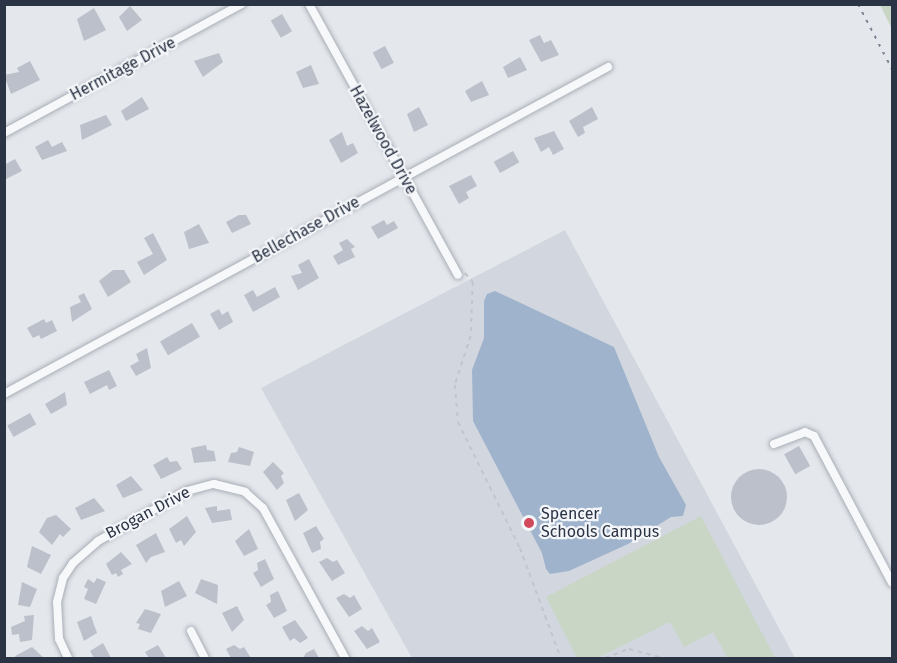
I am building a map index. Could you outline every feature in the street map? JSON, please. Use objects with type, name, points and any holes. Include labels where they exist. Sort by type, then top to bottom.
[{"type":"street","name":"Hermitage Drive","points":[[4,133],[242,4]]},
{"type":"street","name":"Hazelwood Drive","points":[[309,4],[458,275]]},
{"type":"street","name":"Bellechase Drive","points":[[4,394],[608,68]]},
{"type":"street","points":[[774,444],[805,432],[814,436],[892,583]]},
{"type":"street","name":"Brogan Drive","points":[[68,658],[59,639],[57,602],[63,578],[73,563],[98,541],[188,491],[214,484],[237,488],[263,508],[345,658]]},
{"type":"street","points":[[191,632],[206,658]]},
{"type":"path","points":[[458,275],[468,272],[473,282],[471,336],[455,385],[458,422],[520,548],[561,658]]},
{"type":"path","points":[[605,658],[628,649],[663,658]]},
{"type":"shaded area","name":"Spencer Schools Campus","points":[[565,230],[795,658],[412,658],[261,388]]},
{"type":"green space","points":[[880,5],[892,5],[892,29]]},
{"type":"green space","points":[[701,516],[775,658],[728,658],[713,632],[684,647],[670,622],[597,658],[577,658],[546,597]]},
{"type":"water","points":[[495,291],[614,347],[659,457],[686,505],[683,516],[671,517],[628,544],[569,571],[550,574],[546,569],[542,553],[473,421],[472,370],[484,338],[484,301],[487,294]]},
{"type":"building","points":[[130,6],[142,20],[127,31],[119,17]]},
{"type":"building","points":[[94,8],[106,30],[84,41],[77,19]]},
{"type":"building","points":[[282,14],[292,31],[281,38],[271,21]]},
{"type":"building","points":[[540,35],[544,43],[551,40],[559,55],[541,62],[529,40]]},
{"type":"building","points":[[385,46],[394,63],[382,69],[373,53]]},
{"type":"building","points":[[219,53],[223,62],[203,77],[194,61]]},
{"type":"building","points":[[520,57],[527,70],[508,78],[503,67]]},
{"type":"building","points":[[30,61],[40,80],[11,94],[4,75],[19,72],[17,68]]},
{"type":"building","points":[[311,65],[319,84],[303,88],[296,72]]},
{"type":"building","points":[[482,81],[489,95],[471,102],[465,91]]},
{"type":"building","points":[[142,97],[149,109],[126,121],[121,111]]},
{"type":"building","points":[[419,107],[428,125],[414,132],[407,114]]},
{"type":"building","points":[[592,107],[598,119],[583,127],[585,133],[578,137],[569,121]]},
{"type":"building","points":[[106,115],[112,125],[82,140],[80,125]]},
{"type":"building","points":[[554,131],[564,149],[553,155],[549,147],[541,152],[534,138]]},
{"type":"building","points":[[342,132],[347,146],[353,143],[358,153],[341,163],[329,140]]},
{"type":"building","points":[[48,140],[52,147],[62,142],[67,151],[42,160],[35,147]]},
{"type":"building","points":[[513,151],[519,162],[500,173],[494,162]]},
{"type":"building","points":[[15,159],[22,171],[4,180],[4,165]]},
{"type":"building","points":[[471,175],[477,186],[466,192],[469,198],[459,204],[449,186]]},
{"type":"building","points":[[239,215],[246,215],[251,224],[232,233],[226,222]]},
{"type":"building","points":[[384,220],[387,225],[394,221],[398,228],[378,239],[371,227]]},
{"type":"building","points":[[199,224],[209,243],[189,249],[184,232]]},
{"type":"building","points":[[153,233],[167,260],[144,275],[137,262],[153,254],[144,238]]},
{"type":"building","points":[[347,239],[355,247],[351,249],[355,257],[338,265],[333,256],[343,250],[339,243]]},
{"type":"building","points":[[309,259],[319,278],[298,290],[291,276],[302,273],[298,265]]},
{"type":"building","points":[[113,270],[124,270],[131,282],[108,297],[99,281]]},
{"type":"building","points":[[275,287],[280,297],[253,312],[244,295],[253,290],[257,297]]},
{"type":"building","points":[[84,293],[92,309],[72,322],[70,307],[81,302],[78,296]]},
{"type":"building","points":[[219,309],[222,315],[228,311],[233,322],[219,330],[210,314]]},
{"type":"building","points":[[44,319],[46,323],[52,320],[57,331],[41,339],[39,335],[33,338],[27,328]]},
{"type":"building","points":[[192,323],[200,337],[168,355],[160,342]]},
{"type":"building","points":[[147,348],[151,368],[136,376],[130,366],[139,361],[136,354]]},
{"type":"building","points":[[109,370],[117,386],[109,390],[107,385],[90,394],[84,382]]},
{"type":"building","points":[[65,392],[67,405],[51,414],[45,404]]},
{"type":"building","points":[[30,413],[36,424],[14,437],[7,426]]},
{"type":"building","points":[[206,445],[207,450],[214,451],[216,461],[194,463],[191,448]]},
{"type":"building","points":[[799,446],[810,466],[795,474],[784,454]]},
{"type":"building","points":[[239,447],[254,452],[250,466],[228,462],[231,453],[237,452]]},
{"type":"building","points":[[167,457],[170,462],[177,461],[182,469],[161,479],[153,465]]},
{"type":"building","points":[[273,462],[284,473],[281,476],[284,483],[277,490],[263,472]]},
{"type":"building","points":[[759,469],[774,474],[782,482],[787,497],[782,512],[774,520],[759,525],[744,520],[736,512],[731,497],[736,482],[744,474]]},
{"type":"building","points":[[131,476],[143,490],[123,498],[116,485]]},
{"type":"building","points":[[299,493],[308,510],[295,521],[286,500]]},
{"type":"building","points":[[94,498],[105,511],[81,520],[75,508]]},
{"type":"building","points":[[217,506],[217,511],[230,509],[232,520],[212,523],[205,508]]},
{"type":"building","points":[[56,515],[71,529],[63,537],[60,534],[52,545],[39,532],[47,518]]},
{"type":"building","points":[[187,516],[196,532],[184,546],[181,540],[176,543],[169,529]]},
{"type":"building","points":[[316,526],[324,539],[320,542],[321,549],[312,553],[303,533]]},
{"type":"building","points":[[249,529],[258,549],[244,556],[235,541]]},
{"type":"building","points":[[156,533],[165,552],[151,557],[146,563],[136,545]]},
{"type":"building","points":[[32,546],[51,555],[41,574],[27,567]]},
{"type":"building","points":[[121,552],[132,564],[121,570],[123,574],[118,577],[116,573],[112,575],[106,564]]},
{"type":"building","points":[[327,558],[333,562],[337,560],[345,573],[332,581],[319,562]]},
{"type":"building","points":[[265,559],[274,579],[261,587],[253,573],[258,570],[257,563]]},
{"type":"building","points":[[97,578],[106,582],[96,604],[84,599],[88,589],[84,587],[88,579],[94,583]]},
{"type":"building","points":[[201,579],[218,585],[217,604],[195,593]]},
{"type":"building","points":[[179,581],[187,596],[165,607],[161,591]]},
{"type":"building","points":[[22,582],[37,589],[30,607],[18,605]]},
{"type":"building","points":[[278,591],[287,611],[274,618],[266,605],[271,602],[270,595]]},
{"type":"building","points":[[344,594],[350,598],[354,595],[362,609],[349,617],[336,598]]},
{"type":"building","points":[[237,606],[244,620],[232,632],[222,613]]},
{"type":"building","points":[[145,609],[161,614],[151,633],[138,629],[140,624],[136,623]]},
{"type":"building","points":[[34,615],[32,640],[20,642],[19,634],[12,635],[11,627],[25,621],[24,616]]},
{"type":"building","points":[[91,616],[97,633],[84,641],[77,622]]},
{"type":"building","points":[[295,620],[308,638],[300,643],[294,638],[290,641],[282,627]]},
{"type":"building","points":[[362,626],[368,631],[372,628],[380,642],[367,649],[354,631]]},
{"type":"building","points":[[103,643],[111,658],[94,658],[90,651]]},
{"type":"building","points":[[158,645],[166,658],[149,658],[145,652]]},
{"type":"building","points":[[234,645],[240,649],[244,647],[251,658],[231,658],[226,649]]},
{"type":"building","points":[[32,647],[44,658],[16,658],[15,656]]},
{"type":"building","points":[[314,649],[319,658],[303,658],[306,653]]},
{"type":"railway","points":[[858,4],[892,69]]},
{"type":"place","name":"Spencer Schools Campus","points":[[529,523]]}]
